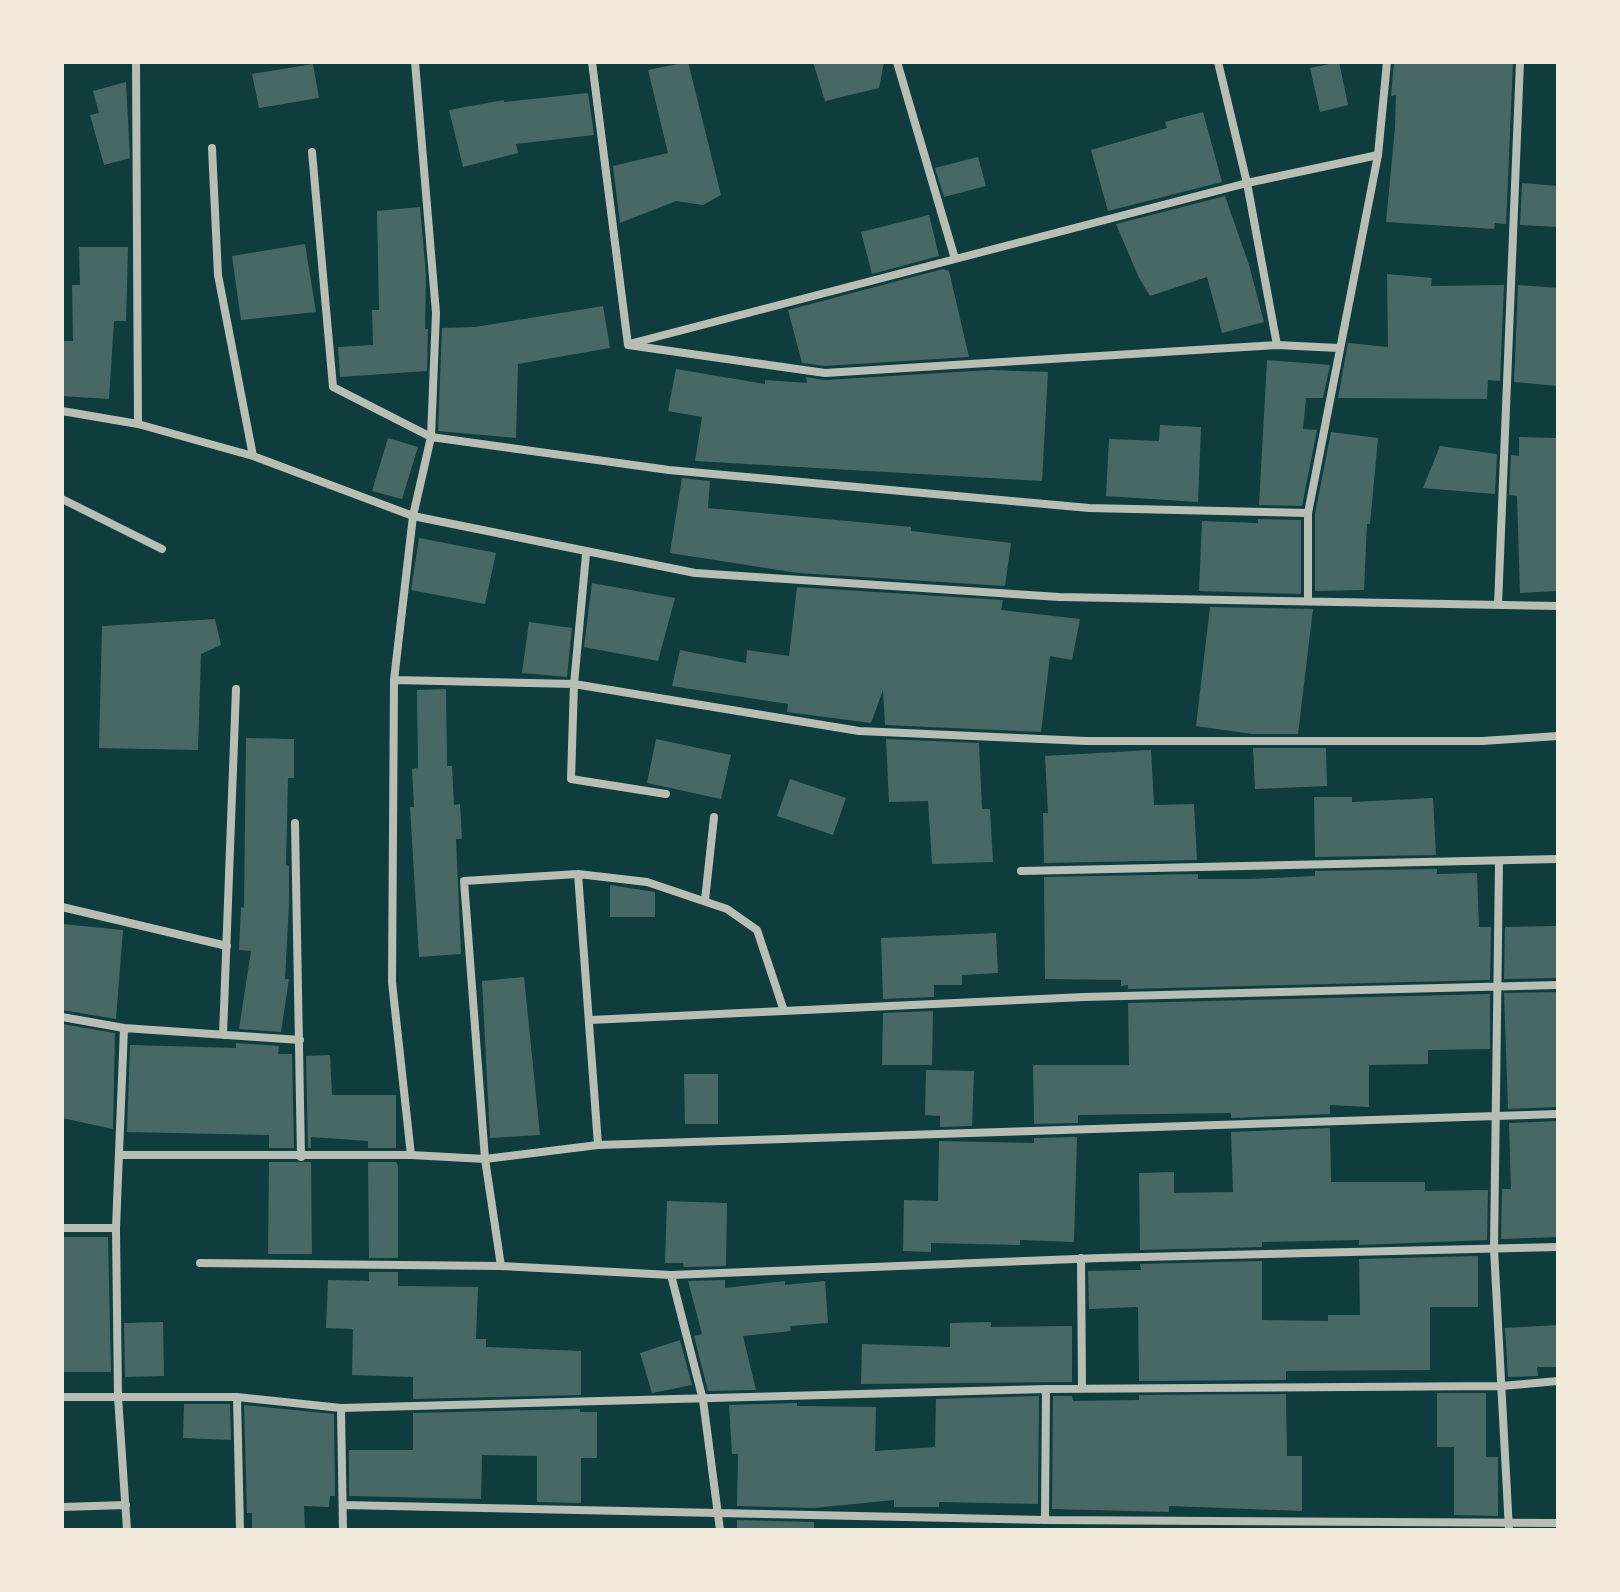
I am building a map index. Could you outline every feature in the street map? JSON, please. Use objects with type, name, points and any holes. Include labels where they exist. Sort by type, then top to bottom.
[{"type":"street","points":[[136,62],[138,424]]},
{"type":"street","points":[[411,1155],[392,982],[394,680],[413,516],[431,437],[436,313],[415,62]]},
{"type":"street","points":[[593,62],[628,345]]},
{"type":"street","points":[[897,62],[955,259]]},
{"type":"street","points":[[1218,62],[1247,183],[1277,345]]},
{"type":"street","points":[[1308,601],[1308,513],[1378,155],[1387,62]]},
{"type":"street","points":[[1498,605],[1520,62]]},
{"type":"street","points":[[212,148],[218,275],[253,456]]},
{"type":"street","points":[[312,152],[333,387],[431,437],[669,470],[1089,508],[1308,513]]},
{"type":"street","points":[[628,345],[1247,183],[1378,155]]},
{"type":"street","points":[[628,345],[825,373],[1277,345],[1339,348]]},
{"type":"street","points":[[62,411],[138,424],[253,456],[413,516],[586,554],[695,573],[1059,597],[1558,606]]},
{"type":"street","points":[[62,499],[162,549]]},
{"type":"street","points":[[586,554],[574,684],[571,779],[666,794]]},
{"type":"street","points":[[394,680],[574,684],[859,731],[1086,741],[1482,741],[1558,736]]},
{"type":"street","points":[[223,1035],[236,689]]},
{"type":"street","points":[[705,900],[714,817]]},
{"type":"street","points":[[295,823],[301,1157]]},
{"type":"street","points":[[1021,871],[1558,859]]},
{"type":"street","points":[[1499,862],[1494,1249],[1509,1527]]},
{"type":"street","points":[[578,874],[598,1145]]},
{"type":"street","points":[[501,1266],[485,1159],[464,881],[578,874],[647,882],[705,900],[727,909],[757,930],[784,1011]]},
{"type":"street","points":[[62,907],[227,946]]},
{"type":"street","points":[[590,1020],[1084,997],[1558,985]]},
{"type":"street","points":[[62,1017],[124,1028],[300,1040]]},
{"type":"street","points":[[124,1028],[116,1228],[118,1397],[127,1530]]},
{"type":"street","points":[[120,1155],[411,1155],[485,1159],[598,1145],[1101,1126],[1558,1114]]},
{"type":"street","points":[[62,1228],[116,1228]]},
{"type":"street","points":[[200,1263],[501,1266],[671,1275],[1081,1258],[1558,1247]]},
{"type":"street","points":[[1081,1258],[1082,1389]]},
{"type":"street","points":[[671,1275],[703,1400],[720,1530]]},
{"type":"street","points":[[62,1397],[237,1397],[341,1408],[1046,1389],[1502,1386],[1558,1381]]},
{"type":"street","points":[[1045,1520],[1046,1389]]},
{"type":"street","points":[[237,1397],[240,1530]]},
{"type":"street","points":[[341,1408],[343,1530]]},
{"type":"street","points":[[62,1507],[126,1505]]},
{"type":"street","points":[[343,1505],[1045,1520],[1068,1525],[1158,1519],[1509,1527],[1558,1523]]},
{"type":"street","points":[[1157,1530],[1158,1519]]},
{"type":"building","points":[[688,62],[721,195],[703,205],[676,201],[620,223],[613,166],[668,153],[648,70]]},
{"type":"building","points":[[813,62],[884,62],[879,88],[825,101]]},
{"type":"building","points":[[1339,62],[1348,105],[1320,112],[1310,68]]},
{"type":"building","points":[[1394,62],[1513,62],[1506,224],[1495,223],[1494,229],[1386,222],[1395,128],[1396,95],[1391,96]]},
{"type":"building","points":[[313,64],[319,98],[259,108],[252,74]]},
{"type":"building","points":[[126,82],[130,158],[104,165],[90,115],[99,113],[93,91]]},
{"type":"building","points":[[588,93],[594,135],[516,144],[518,153],[463,167],[449,110],[504,100]]},
{"type":"building","points":[[1203,112],[1222,182],[1108,211],[1091,150],[1167,128],[1165,122]]},
{"type":"building","points":[[978,157],[986,186],[944,197],[935,168]]},
{"type":"building","points":[[1522,183],[1558,186],[1558,227],[1520,225]]},
{"type":"building","points":[[1225,196],[1249,265],[1264,322],[1222,333],[1207,277],[1150,296],[1116,224]]},
{"type":"building","points":[[420,207],[426,275],[427,371],[340,377],[338,347],[373,345],[372,310],[379,310],[377,211]]},
{"type":"building","points":[[929,215],[939,256],[872,274],[861,232]]},
{"type":"building","points":[[305,244],[316,312],[241,320],[232,256]]},
{"type":"building","points":[[79,247],[128,247],[126,321],[114,321],[109,399],[62,396],[62,341],[73,341],[72,285],[80,285]]},
{"type":"building","points":[[943,269],[949,271],[969,357],[825,366],[802,363],[788,310]]},
{"type":"building","points":[[1387,274],[1432,278],[1431,286],[1504,285],[1500,381],[1488,380],[1487,399],[1338,398],[1348,343],[1388,347]]},
{"type":"building","points":[[1518,285],[1558,288],[1558,386],[1514,382]]},
{"type":"building","points":[[603,306],[610,348],[518,364],[516,438],[438,431],[442,328],[475,327]]},
{"type":"building","points":[[1267,360],[1330,365],[1323,398],[1306,398],[1303,429],[1317,430],[1302,506],[1259,505]]},
{"type":"building","points":[[676,369],[765,384],[765,380],[807,383],[806,377],[825,380],[990,370],[1048,372],[1042,481],[695,461],[702,417],[668,411]]},
{"type":"building","points":[[1160,425],[1201,427],[1198,502],[1106,496],[1109,439],[1159,441]]},
{"type":"building","points":[[1331,432],[1378,438],[1370,524],[1367,524],[1364,590],[1315,591],[1315,514]]},
{"type":"building","points":[[1519,437],[1558,438],[1558,591],[1520,593],[1517,496],[1509,495],[1511,455],[1519,456]]},
{"type":"building","points":[[388,438],[418,447],[402,499],[372,491]]},
{"type":"building","points":[[1440,446],[1497,454],[1495,494],[1423,488]]},
{"type":"building","points":[[682,478],[710,481],[708,508],[911,527],[911,531],[1011,543],[1005,586],[798,573],[670,553]]},
{"type":"building","points":[[1258,519],[1301,520],[1301,594],[1199,591],[1202,521],[1258,523]]},
{"type":"building","points":[[419,538],[496,553],[485,604],[411,590]]},
{"type":"building","points":[[592,583],[675,598],[658,661],[584,647]]},
{"type":"building","points":[[797,587],[1003,600],[1001,610],[1080,619],[1072,660],[1050,656],[1041,732],[885,725],[883,690],[871,723],[787,712],[788,704],[672,686],[680,650],[746,663],[747,650],[789,656]]},
{"type":"building","points":[[1210,607],[1313,609],[1298,734],[1252,734],[1196,726]]},
{"type":"building","points":[[215,619],[221,645],[201,654],[198,750],[99,748],[102,626]]},
{"type":"building","points":[[529,622],[572,628],[567,677],[522,673]]},
{"type":"building","points":[[446,689],[447,766],[452,766],[454,805],[460,804],[462,839],[456,839],[461,954],[419,957],[410,807],[414,807],[412,769],[418,768],[417,690]]},
{"type":"building","points":[[246,738],[294,739],[294,778],[288,778],[286,865],[289,866],[289,905],[285,979],[289,979],[281,1032],[239,1029],[251,951],[239,950],[241,907],[244,908]]},
{"type":"building","points":[[656,739],[731,755],[721,799],[647,783]]},
{"type":"building","points":[[886,739],[979,743],[982,809],[990,809],[993,862],[932,864],[928,801],[889,802]]},
{"type":"building","points":[[1253,748],[1326,748],[1327,786],[1255,789]]},
{"type":"building","points":[[1151,750],[1154,805],[1194,804],[1197,860],[1044,863],[1043,813],[1048,813],[1045,756]]},
{"type":"building","points":[[790,779],[846,798],[833,835],[777,816]]},
{"type":"building","points":[[1314,797],[1352,797],[1352,802],[1433,798],[1436,855],[1315,857]]},
{"type":"building","points":[[1437,869],[1437,874],[1477,873],[1479,927],[1491,927],[1490,980],[1128,989],[1128,985],[1121,986],[1121,980],[1045,979],[1044,877],[1198,874],[1198,879],[1250,879],[1315,876],[1315,871]]},
{"type":"building","points":[[610,885],[655,892],[655,917],[610,917]]},
{"type":"building","points":[[62,924],[123,930],[116,1019],[62,1010]]},
{"type":"building","points":[[1558,926],[1558,978],[1504,979],[1505,927]]},
{"type":"building","points":[[996,933],[998,973],[962,975],[962,985],[934,985],[934,997],[883,999],[881,938]]},
{"type":"building","points":[[524,977],[540,1135],[490,1138],[482,981]]},
{"type":"building","points":[[1558,992],[1558,1107],[1508,1109],[1504,993]]},
{"type":"building","points":[[1490,994],[1490,1049],[1428,1050],[1428,1064],[1369,1065],[1369,1107],[1330,1105],[1330,1114],[1231,1118],[1231,1113],[1078,1115],[1078,1123],[1034,1124],[1033,1065],[1129,1065],[1128,1003]]},
{"type":"building","points":[[933,1011],[932,1065],[882,1065],[883,1013]]},
{"type":"building","points":[[62,1024],[115,1033],[113,1129],[62,1118]]},
{"type":"building","points":[[236,1043],[279,1046],[278,1054],[292,1054],[294,1148],[269,1148],[269,1135],[127,1132],[130,1045],[236,1048]]},
{"type":"building","points":[[330,1055],[332,1095],[396,1095],[396,1148],[368,1148],[368,1141],[311,1137],[311,1148],[308,1148],[306,1056]]},
{"type":"building","points":[[926,1070],[974,1071],[972,1126],[940,1127],[940,1116],[925,1115]]},
{"type":"building","points":[[684,1074],[718,1074],[718,1124],[685,1124]]},
{"type":"building","points":[[1558,1121],[1558,1237],[1501,1239],[1502,1189],[1511,1189],[1509,1123]]},
{"type":"building","points":[[1330,1128],[1331,1182],[1425,1182],[1425,1191],[1488,1190],[1487,1240],[1359,1245],[1359,1240],[1262,1242],[1262,1247],[1140,1250],[1139,1173],[1174,1172],[1174,1193],[1233,1192],[1231,1132]]},
{"type":"building","points":[[1077,1137],[1074,1242],[1020,1240],[1020,1245],[931,1243],[931,1252],[903,1251],[904,1200],[938,1201],[939,1141],[1034,1143],[1034,1138]]},
{"type":"building","points":[[269,1162],[311,1162],[312,1254],[268,1254]]},
{"type":"building","points":[[368,1162],[396,1162],[398,1166],[398,1258],[369,1258]]},
{"type":"building","points":[[667,1201],[727,1203],[726,1266],[684,1267],[683,1263],[665,1263]]},
{"type":"building","points":[[62,1237],[108,1237],[111,1372],[62,1372]]},
{"type":"building","points":[[1478,1256],[1478,1307],[1430,1307],[1430,1370],[1286,1371],[1286,1380],[1139,1381],[1138,1307],[1089,1309],[1088,1271],[1141,1270],[1140,1264],[1262,1261],[1262,1320],[1328,1321],[1328,1315],[1360,1315],[1359,1259]]},
{"type":"building","points":[[369,1272],[398,1272],[398,1286],[478,1287],[476,1339],[486,1339],[486,1347],[581,1351],[581,1395],[413,1399],[413,1377],[352,1375],[353,1329],[326,1328],[328,1280],[369,1281]]},
{"type":"building","points":[[725,1280],[725,1288],[785,1281],[785,1285],[825,1281],[828,1323],[790,1326],[791,1331],[743,1336],[756,1390],[708,1391],[694,1336],[702,1334],[688,1281]]},
{"type":"building","points":[[163,1322],[164,1376],[125,1377],[124,1323]]},
{"type":"building","points":[[991,1322],[991,1327],[1072,1326],[1072,1382],[861,1384],[862,1344],[950,1347],[950,1323]]},
{"type":"building","points":[[1558,1325],[1558,1367],[1537,1367],[1538,1376],[1508,1377],[1505,1328]]},
{"type":"building","points":[[680,1340],[692,1385],[652,1393],[640,1353]]},
{"type":"building","points":[[1437,1393],[1486,1393],[1486,1457],[1498,1457],[1498,1516],[1454,1515],[1454,1447],[1437,1447]]},
{"type":"building","points":[[1286,1394],[1287,1456],[1302,1456],[1302,1511],[1169,1506],[1169,1512],[1052,1509],[1053,1396],[1072,1396],[1073,1401],[1139,1400],[1139,1395]]},
{"type":"building","points":[[1039,1396],[1038,1504],[939,1502],[939,1507],[894,1507],[894,1500],[814,1508],[737,1506],[738,1454],[732,1454],[729,1405],[797,1403],[797,1406],[876,1407],[875,1451],[935,1447],[936,1399]]},
{"type":"building","points":[[184,1404],[230,1404],[231,1440],[183,1438]]},
{"type":"building","points":[[244,1405],[334,1414],[335,1496],[330,1496],[329,1507],[304,1506],[305,1530],[252,1530],[252,1513],[247,1513]]},
{"type":"building","points":[[580,1409],[580,1412],[597,1412],[597,1458],[581,1458],[581,1503],[537,1502],[537,1456],[482,1455],[481,1499],[349,1496],[349,1450],[413,1450],[413,1413]]},
{"type":"building","points":[[737,1520],[814,1522],[814,1530],[737,1530]]}]
